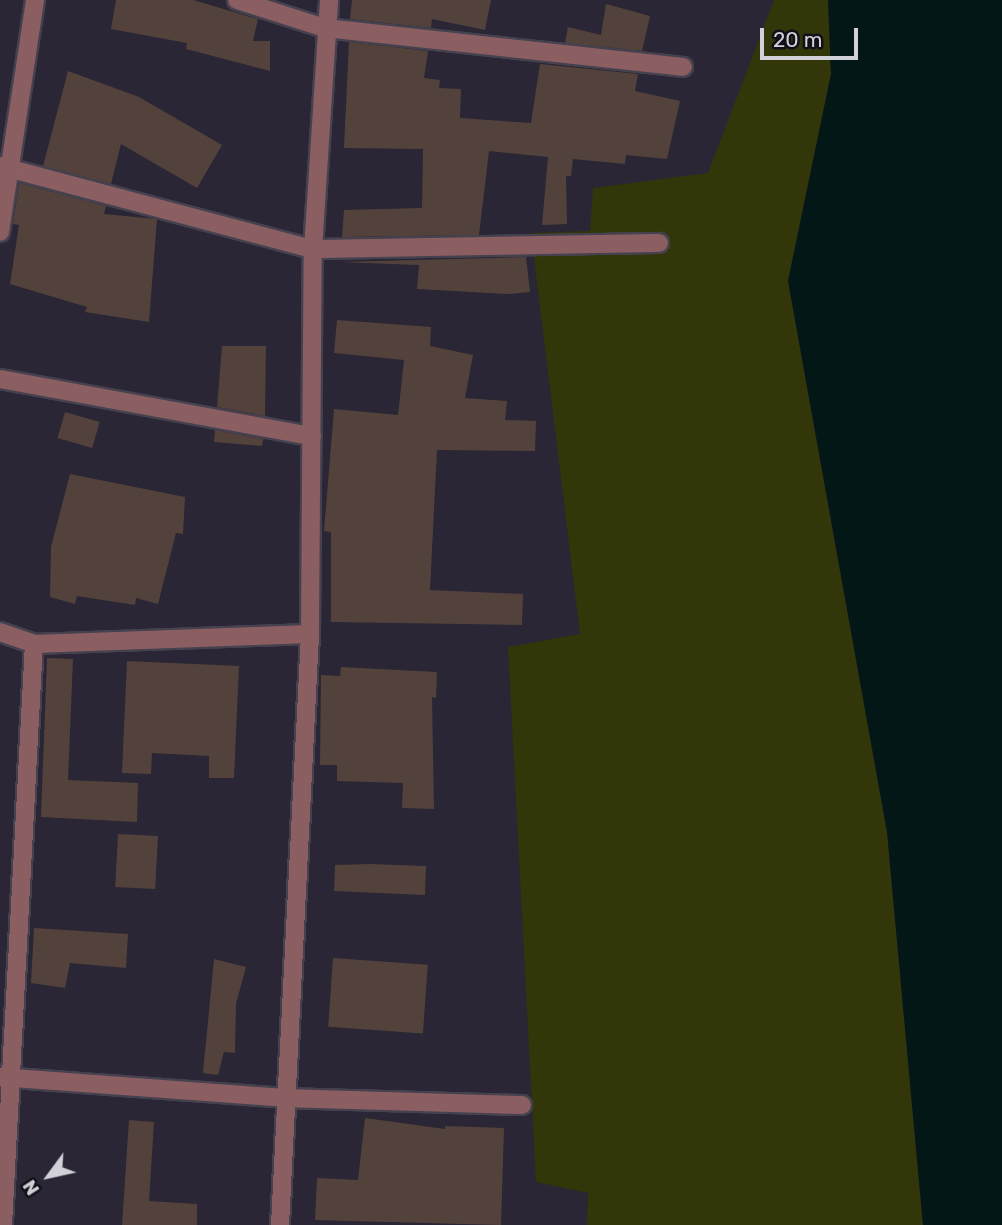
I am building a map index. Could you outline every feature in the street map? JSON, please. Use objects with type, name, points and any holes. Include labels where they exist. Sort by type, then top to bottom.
[{"type":"street","points":[[0,232],[6,168],[34,0]]},
{"type":"street","points":[[237,0],[326,28],[683,67]]},
{"type":"street","points":[[280,1225],[284,1098],[310,634],[313,249],[329,0]]},
{"type":"street","points":[[6,168],[313,249],[659,243]]},
{"type":"street","points":[[0,379],[312,436]]},
{"type":"street","points":[[0,632],[34,644],[310,634]]},
{"type":"street","points":[[4,1225],[5,1077],[34,644]]},
{"type":"street","points":[[5,1077],[284,1098],[522,1105]]},
{"type":"green space","points":[[774,0],[828,0],[831,74],[788,281],[887,832],[923,1225],[587,1225],[588,1193],[536,1182],[508,647],[580,634],[531,233],[590,231],[593,188],[708,173]]},
{"type":"shaded area","points":[[828,0],[1002,0],[1002,1225],[923,1225],[887,832],[788,281],[831,74]]},
{"type":"building","points":[[116,0],[193,0],[258,19],[253,41],[270,41],[270,71],[186,49],[187,43],[111,29]]},
{"type":"building","points":[[352,0],[491,0],[485,30],[432,19],[431,28],[350,19]]},
{"type":"building","points":[[606,4],[650,16],[642,51],[565,43],[568,27],[601,35]]},
{"type":"building","points":[[349,42],[428,51],[424,78],[440,80],[439,88],[461,89],[460,118],[531,123],[540,64],[638,74],[635,91],[680,101],[667,159],[626,155],[625,164],[573,159],[571,176],[566,176],[567,224],[542,225],[548,157],[489,151],[479,235],[342,237],[344,210],[422,208],[423,149],[344,148]]},
{"type":"building","points":[[68,71],[139,97],[222,145],[197,188],[121,144],[111,184],[43,166]]},
{"type":"building","points":[[19,183],[106,206],[104,214],[157,219],[149,322],[85,312],[87,307],[10,284],[19,225],[13,224]]},
{"type":"building","points":[[526,257],[530,292],[507,294],[417,289],[419,265],[340,262]]},
{"type":"building","points":[[337,320],[431,327],[430,346],[473,355],[465,398],[507,401],[505,420],[536,421],[535,451],[437,450],[430,590],[523,594],[522,625],[331,622],[331,532],[324,531],[334,409],[398,415],[404,360],[334,353]]},
{"type":"building","points":[[222,346],[266,346],[265,416],[217,407]]},
{"type":"building","points":[[65,412],[100,422],[92,448],[58,438]]},
{"type":"building","points":[[215,430],[263,439],[262,446],[214,442]]},
{"type":"building","points":[[70,474],[185,497],[183,534],[176,533],[158,604],[136,598],[135,605],[77,596],[75,604],[50,597],[51,547]]},
{"type":"building","points":[[47,658],[73,659],[68,780],[138,783],[137,822],[41,817]]},
{"type":"building","points":[[127,661],[239,666],[234,778],[209,778],[209,756],[152,753],[151,774],[122,773]]},
{"type":"building","points":[[341,667],[437,672],[436,698],[432,697],[434,809],[402,808],[403,783],[337,781],[337,765],[320,765],[321,675],[340,676]]},
{"type":"building","points":[[118,834],[158,836],[155,889],[115,887]]},
{"type":"building","points":[[335,865],[426,866],[425,895],[334,891]]},
{"type":"building","points":[[34,928],[128,934],[126,968],[70,963],[65,988],[31,983]]},
{"type":"building","points":[[333,958],[428,965],[423,1033],[328,1027]]},
{"type":"building","points":[[214,959],[246,967],[236,1004],[235,1053],[224,1052],[218,1075],[203,1073]]},
{"type":"building","points":[[365,1118],[445,1129],[445,1126],[504,1128],[501,1225],[315,1220],[317,1178],[358,1180]]},
{"type":"building","points":[[129,1120],[154,1122],[149,1201],[197,1204],[197,1225],[122,1225]]}]
